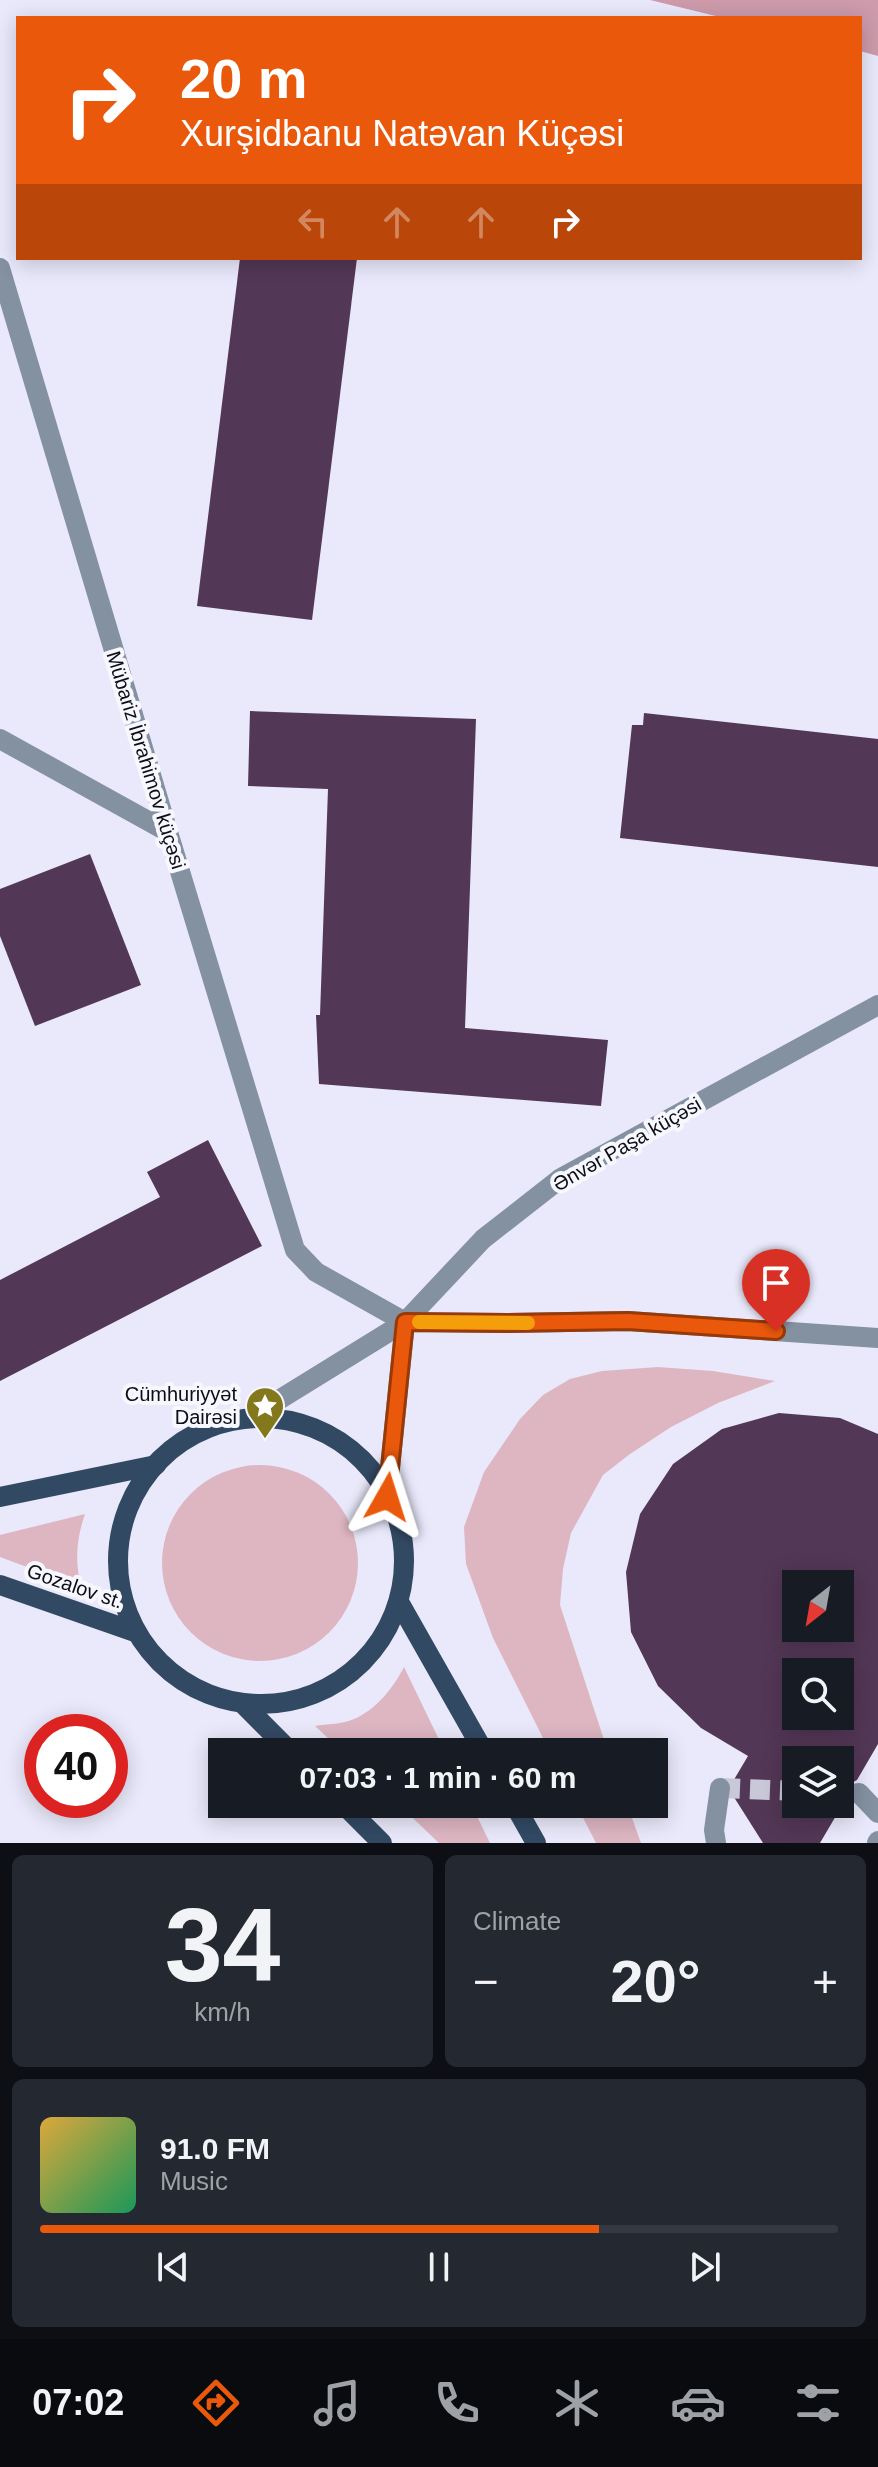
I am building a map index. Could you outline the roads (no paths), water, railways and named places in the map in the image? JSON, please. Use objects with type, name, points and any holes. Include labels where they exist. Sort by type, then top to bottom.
[{"type":"main road","points":[[251,1417],[298,1422],[342,1442],[376,1476],[398,1519],[404,1567],[399,1602],[370,1655],[333,1685],[288,1702],[242,1703],[197,1689],[158,1661],[135,1632],[118,1578],[120,1531],[136,1488],[166,1452],[206,1428],[251,1417]]},
{"type":"main road","points":[[0,1497],[156,1465]]},
{"type":"main road","name":"Gozalov st.","points":[[0,1585],[135,1632]]},
{"type":"main road","points":[[399,1602],[476,1738]]},
{"type":"main road","points":[[242,1703],[277,1738]]},
{"type":"main road","points":[[357,1818],[382,1843]]},
{"type":"main road","points":[[522,1818],[536,1843]]},
{"type":"street","name":"Mübariz İbrahimov küçəsi","points":[[0,268],[295,1250],[316,1272],[405,1322]]},
{"type":"street","points":[[0,739],[168,832]]},
{"type":"street","name":"Ənvər Paşa küçəsi","points":[[251,1417],[405,1322],[483,1239],[561,1178],[878,1005]]},
{"type":"street","points":[[387,1497],[405,1322],[628,1321],[878,1338]]},
{"type":"street","points":[[716,1843],[714,1830],[720,1788]]},
{"type":"street","points":[[859,1793],[878,1813]]},
{"type":"tunnel","points":[[720,1788],[782,1790]]},
{"type":"tunnel","points":[[854,1793],[859,1793]]},
{"type":"place","name":"Cümhuriyyət Dairəsi","points":[[265,1440]]}]
